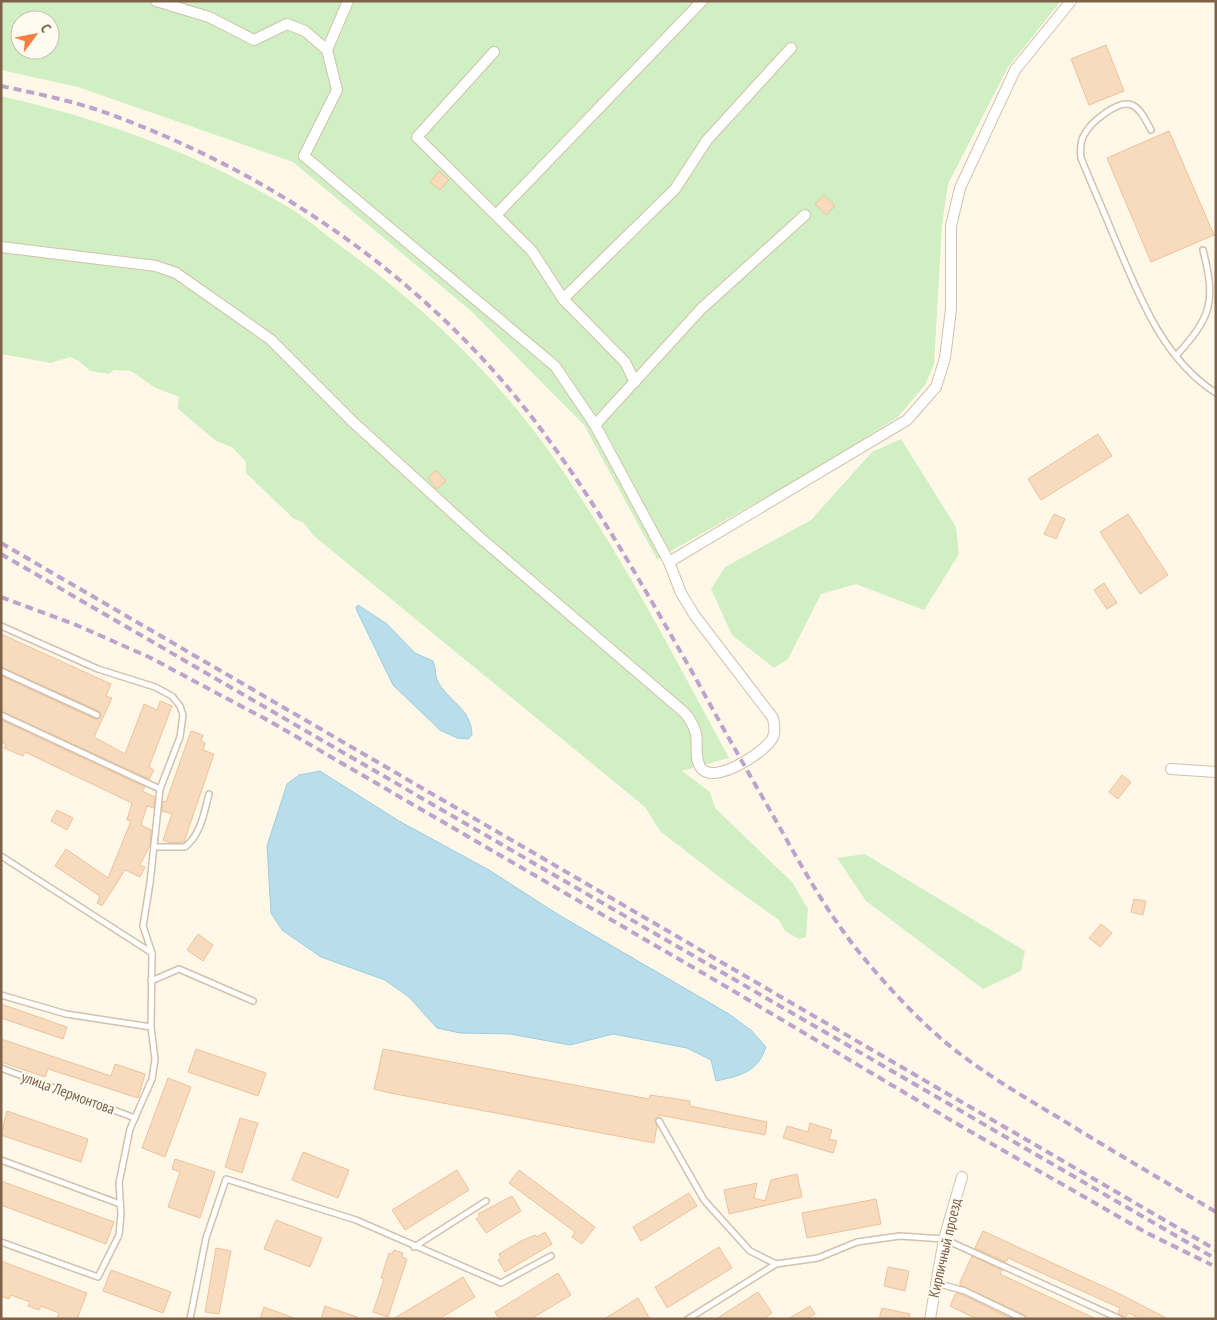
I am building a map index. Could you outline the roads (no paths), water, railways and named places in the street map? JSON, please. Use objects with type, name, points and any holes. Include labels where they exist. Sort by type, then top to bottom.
[{"type":"street","points":[[1,247],[163,268],[176,273],[270,339],[353,422],[477,535],[685,713],[696,735],[698,760],[702,769],[709,773],[727,772],[770,742],[774,736],[773,718],[695,616],[681,593],[669,562],[596,425],[554,366],[304,156],[337,90],[327,50],[306,32],[287,24],[254,40],[209,17],[156,1]]},
{"type":"street","points":[[327,50],[348,1]]},
{"type":"street","points":[[496,215],[702,1]]},
{"type":"street","points":[[669,562],[907,420],[936,387],[945,358],[951,309],[951,226],[960,188],[1015,70],[1071,1]]},
{"type":"street","points":[[563,300],[675,189],[707,140],[791,48]]},
{"type":"street","points":[[494,52],[417,137],[532,251],[563,300],[625,362],[634,382]]},
{"type":"street","points":[[596,425],[701,309],[805,215]]},
{"type":"street","points":[[1171,769],[1216,772]]},
{"type":"street","name":"Кирпичный проезд","points":[[930,1319],[944,1239],[962,1177]]},
{"type":"lane","points":[[1151,130],[1139,110],[1130,104],[1122,104],[1109,110],[1093,123],[1084,134],[1080,145],[1081,158],[1131,276],[1158,332],[1187,370],[1216,393]]},
{"type":"lane","points":[[1176,356],[1194,337],[1208,311],[1211,297],[1211,282],[1202,250]]},
{"type":"lane","points":[[1,626],[98,669],[155,687],[172,696],[180,706],[183,723],[160,789],[143,926],[152,953],[151,1027],[155,1059],[152,1079],[130,1129],[119,1183],[119,1235],[98,1277],[1,1242]]},
{"type":"lane","points":[[1,671],[97,715]]},
{"type":"lane","points":[[1,715],[160,789]]},
{"type":"lane","points":[[154,847],[185,847],[192,841],[200,829],[209,794]]},
{"type":"lane","points":[[1,856],[152,953]]},
{"type":"lane","points":[[151,981],[180,969],[253,1001]]},
{"type":"lane","points":[[1,995],[66,1014],[151,1027]]},
{"type":"lane","name":"улица Лермонтова","points":[[1,1068],[135,1118]]},
{"type":"lane","points":[[659,1121],[704,1200],[750,1251],[776,1264]]},
{"type":"lane","points":[[1,1160],[120,1204]]},
{"type":"lane","points":[[190,1319],[206,1238],[226,1179],[356,1220],[414,1247],[501,1283],[551,1256]]},
{"type":"lane","points":[[414,1247],[486,1201]]},
{"type":"lane","points":[[688,1319],[776,1264],[818,1258],[857,1242],[900,1236],[944,1239],[1120,1319]]},
{"type":"lane","points":[[936,1283],[965,1291],[1022,1319]]},
{"type":"water","points":[[358,605],[387,624],[415,653],[433,661],[437,680],[468,718],[472,735],[468,739],[457,738],[440,730],[393,685],[357,611],[356,607]]},
{"type":"water","points":[[320,771],[399,821],[489,870],[559,915],[729,1014],[752,1031],[766,1047],[763,1055],[747,1072],[716,1081],[711,1060],[687,1048],[613,1034],[570,1045],[510,1034],[460,1033],[437,1028],[409,997],[385,980],[321,957],[282,930],[271,913],[267,846],[287,784],[299,775]]},
{"type":"railway","points":[[1,86],[64,100],[101,111],[167,137],[231,168],[293,203],[352,242],[407,286],[459,335],[507,387],[571,471],[643,587],[818,894],[855,947],[879,975],[923,1022],[972,1063],[1023,1096],[1216,1212]]},
{"type":"railway","points":[[1,543],[1216,1250]]},
{"type":"railway","points":[[1,554],[1216,1259]]},
{"type":"railway","points":[[1,597],[74,624],[149,657],[271,722],[725,986],[959,1125],[1147,1233],[1212,1265]]}]
